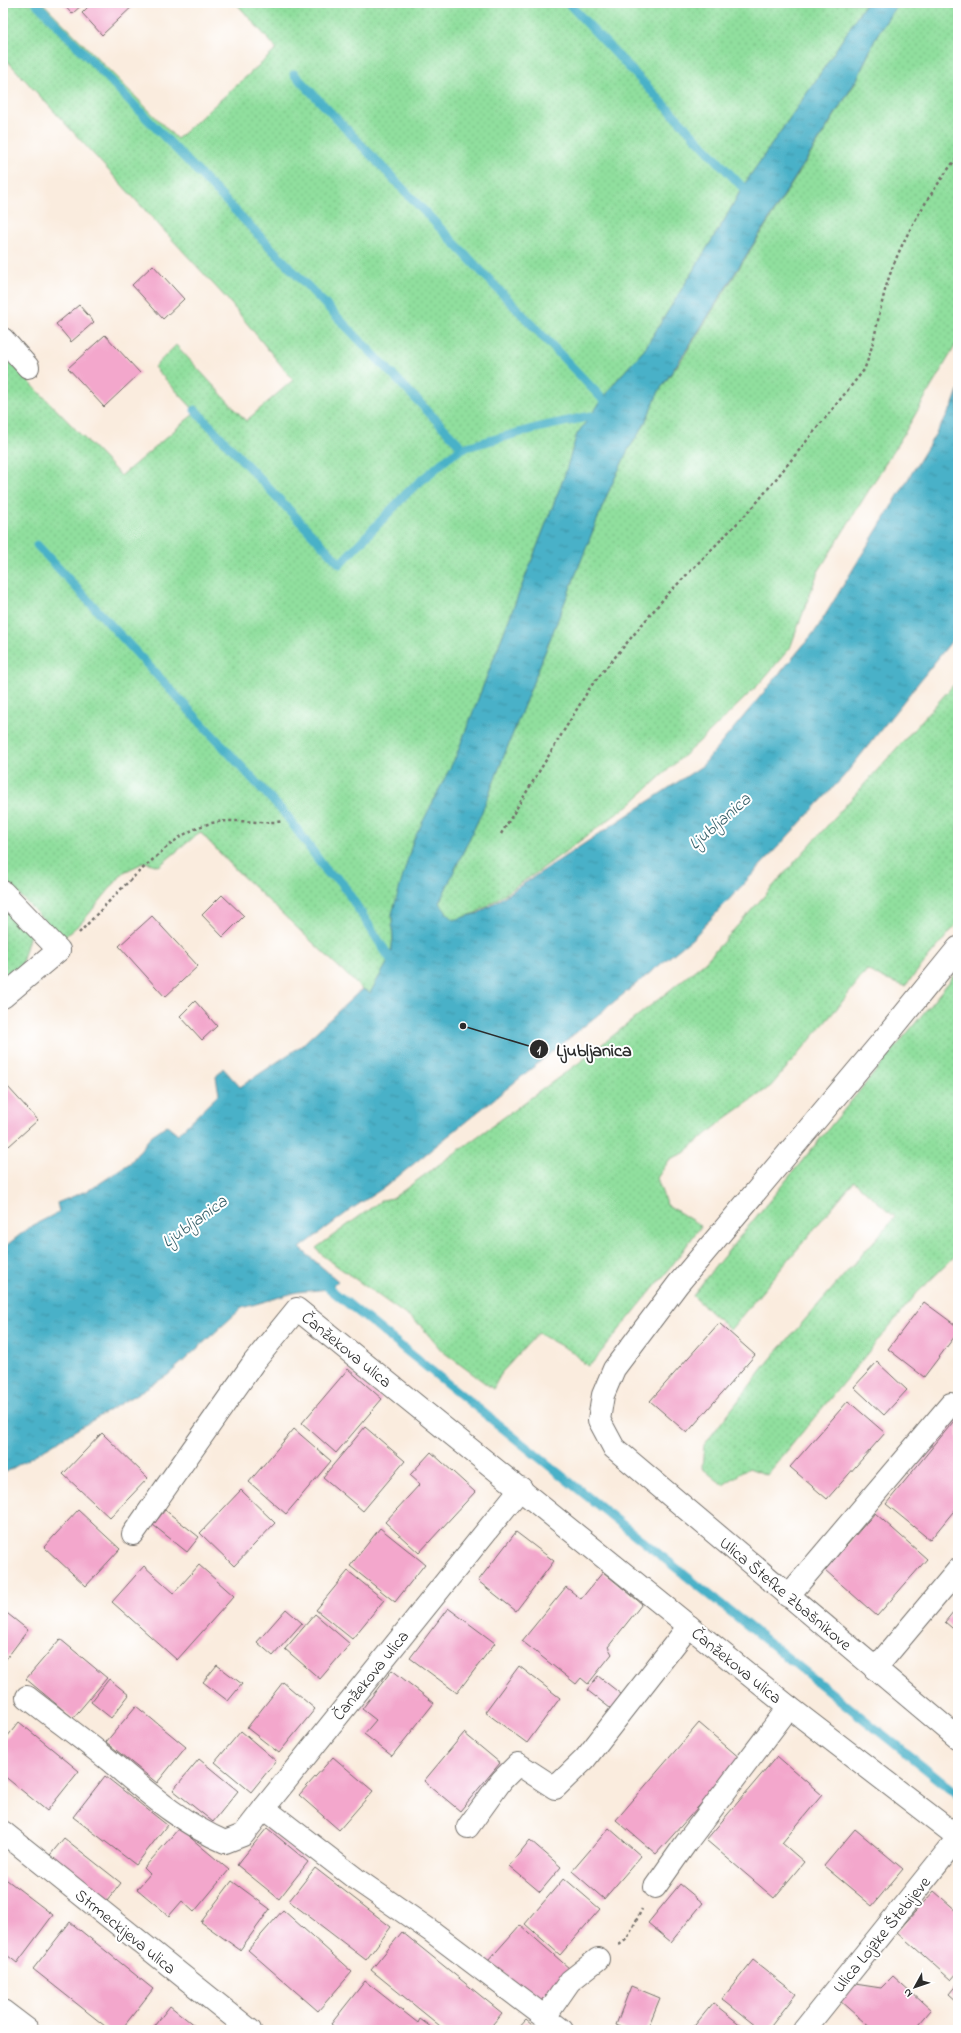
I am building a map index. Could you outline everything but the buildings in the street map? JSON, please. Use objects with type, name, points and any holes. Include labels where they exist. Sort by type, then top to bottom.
[{"type":"street","points":[[3,339],[28,367]]},
{"type":"street","points":[[3,892],[59,950],[3,997]]},
{"type":"street","name":"Ulica Štefke Zbašnikove","points":[[958,948],[884,1039],[678,1284],[614,1369],[603,1395],[599,1420],[614,1448],[958,1738]]},
{"type":"street","name":"Čanžekova ulica","points":[[134,1534],[254,1362],[297,1309],[521,1488],[789,1707],[958,1838]]},
{"type":"street","points":[[788,1596],[951,1404]]},
{"type":"street","name":"Čanžekova ulica","points":[[27,1697],[110,1761],[170,1812],[206,1834],[225,1842],[243,1835],[521,1488]]},
{"type":"street","points":[[875,1669],[958,1570]]},
{"type":"street","points":[[468,1827],[502,1780],[518,1764],[555,1788],[585,1759],[689,1626]]},
{"type":"street","points":[[655,1887],[686,1843],[789,1707]]},
{"type":"street","points":[[264,1808],[350,1875],[431,1931],[562,2030]]},
{"type":"street","name":"Strmeckijeva ulica","points":[[3,1832],[250,2030]]},
{"type":"street","name":"Ulica Lojzke Štebijeve","points":[[804,2030],[958,1838]]},
{"type":"street","points":[[545,2017],[570,1981],[598,1959]]},
{"type":"street","points":[[3,2011],[28,2030]]},
{"type":"path","points":[[501,834],[590,686],[665,597],[754,506],[864,370],[873,349],[886,286],[900,249],[938,183],[958,156]]},
{"type":"path","points":[[59,950],[75,937],[124,885],[166,846],[187,833],[209,824],[251,821],[274,823],[283,821]]},
{"type":"path","points":[[598,1959],[627,1939],[655,1887]]},
{"type":"green space","points":[[3,3],[43,3],[177,139],[277,49],[236,3],[866,3],[818,77],[743,186],[725,219],[644,350],[616,381],[577,434],[564,477],[456,756],[392,914],[393,939],[390,958],[370,993],[362,989],[236,870],[200,832],[159,866],[145,862],[124,872],[82,922],[62,939],[3,878],[3,355],[121,476],[196,412],[154,367],[176,345],[246,421],[293,380],[228,300],[3,56]]},
{"type":"green space","points":[[898,3],[958,3],[958,341],[905,432],[818,572],[790,648],[759,684],[711,731],[629,805],[536,873],[478,912],[453,921],[439,903],[481,814],[607,495],[628,450],[643,427],[659,391],[684,356],[857,80],[877,35]]},
{"type":"green space","points":[[958,680],[958,922],[905,986],[884,979],[867,970],[838,1007],[771,1086],[726,1118],[684,1153],[670,1159],[657,1178],[666,1204],[701,1226],[670,1268],[592,1363],[587,1366],[574,1353],[538,1333],[502,1372],[493,1389],[442,1351],[420,1325],[323,1256],[316,1248],[382,1200],[393,1198],[580,1062],[705,962]]},
{"type":"green space","points":[[3,906],[30,934],[20,970],[3,984]]},
{"type":"green space","points":[[958,971],[958,1253],[917,1293],[767,1475],[749,1468],[723,1485],[702,1468],[704,1445],[768,1362],[895,1217],[854,1181],[730,1330],[693,1296],[706,1278]]},
{"type":"water","points":[[866,3],[898,3],[877,35],[857,79],[691,343],[659,391],[643,427],[628,450],[607,495],[481,814],[439,903],[453,920],[479,913],[702,766],[816,630],[952,407],[958,390],[958,633],[844,776],[693,938],[385,1187],[353,1208],[300,1248],[338,1281],[330,1289],[297,1292],[242,1308],[168,1375],[3,1474],[3,1248],[30,1227],[59,1212],[57,1203],[93,1188],[130,1163],[152,1135],[167,1125],[178,1134],[219,1094],[216,1077],[223,1068],[240,1087],[301,1046],[362,989],[370,993],[390,958],[393,939],[392,914],[413,841],[456,756],[564,477],[577,434],[616,381],[644,350],[725,219],[743,186],[818,77]]},
{"type":"waterway","points":[[36,3],[463,448]]},
{"type":"waterway","points":[[568,3],[750,195]]},
{"type":"waterway","points":[[294,74],[611,408]]},
{"type":"waterway","points":[[195,410],[340,564],[410,490],[449,457],[463,448],[536,428],[591,416],[601,421]]},
{"type":"waterway","points":[[37,545],[287,816],[328,873],[340,880],[396,968]]},
{"type":"waterway","points":[[320,1281],[958,1795]]},
{"type":"place","name":"Ljubljanica","points":[[463,1026]]}]
